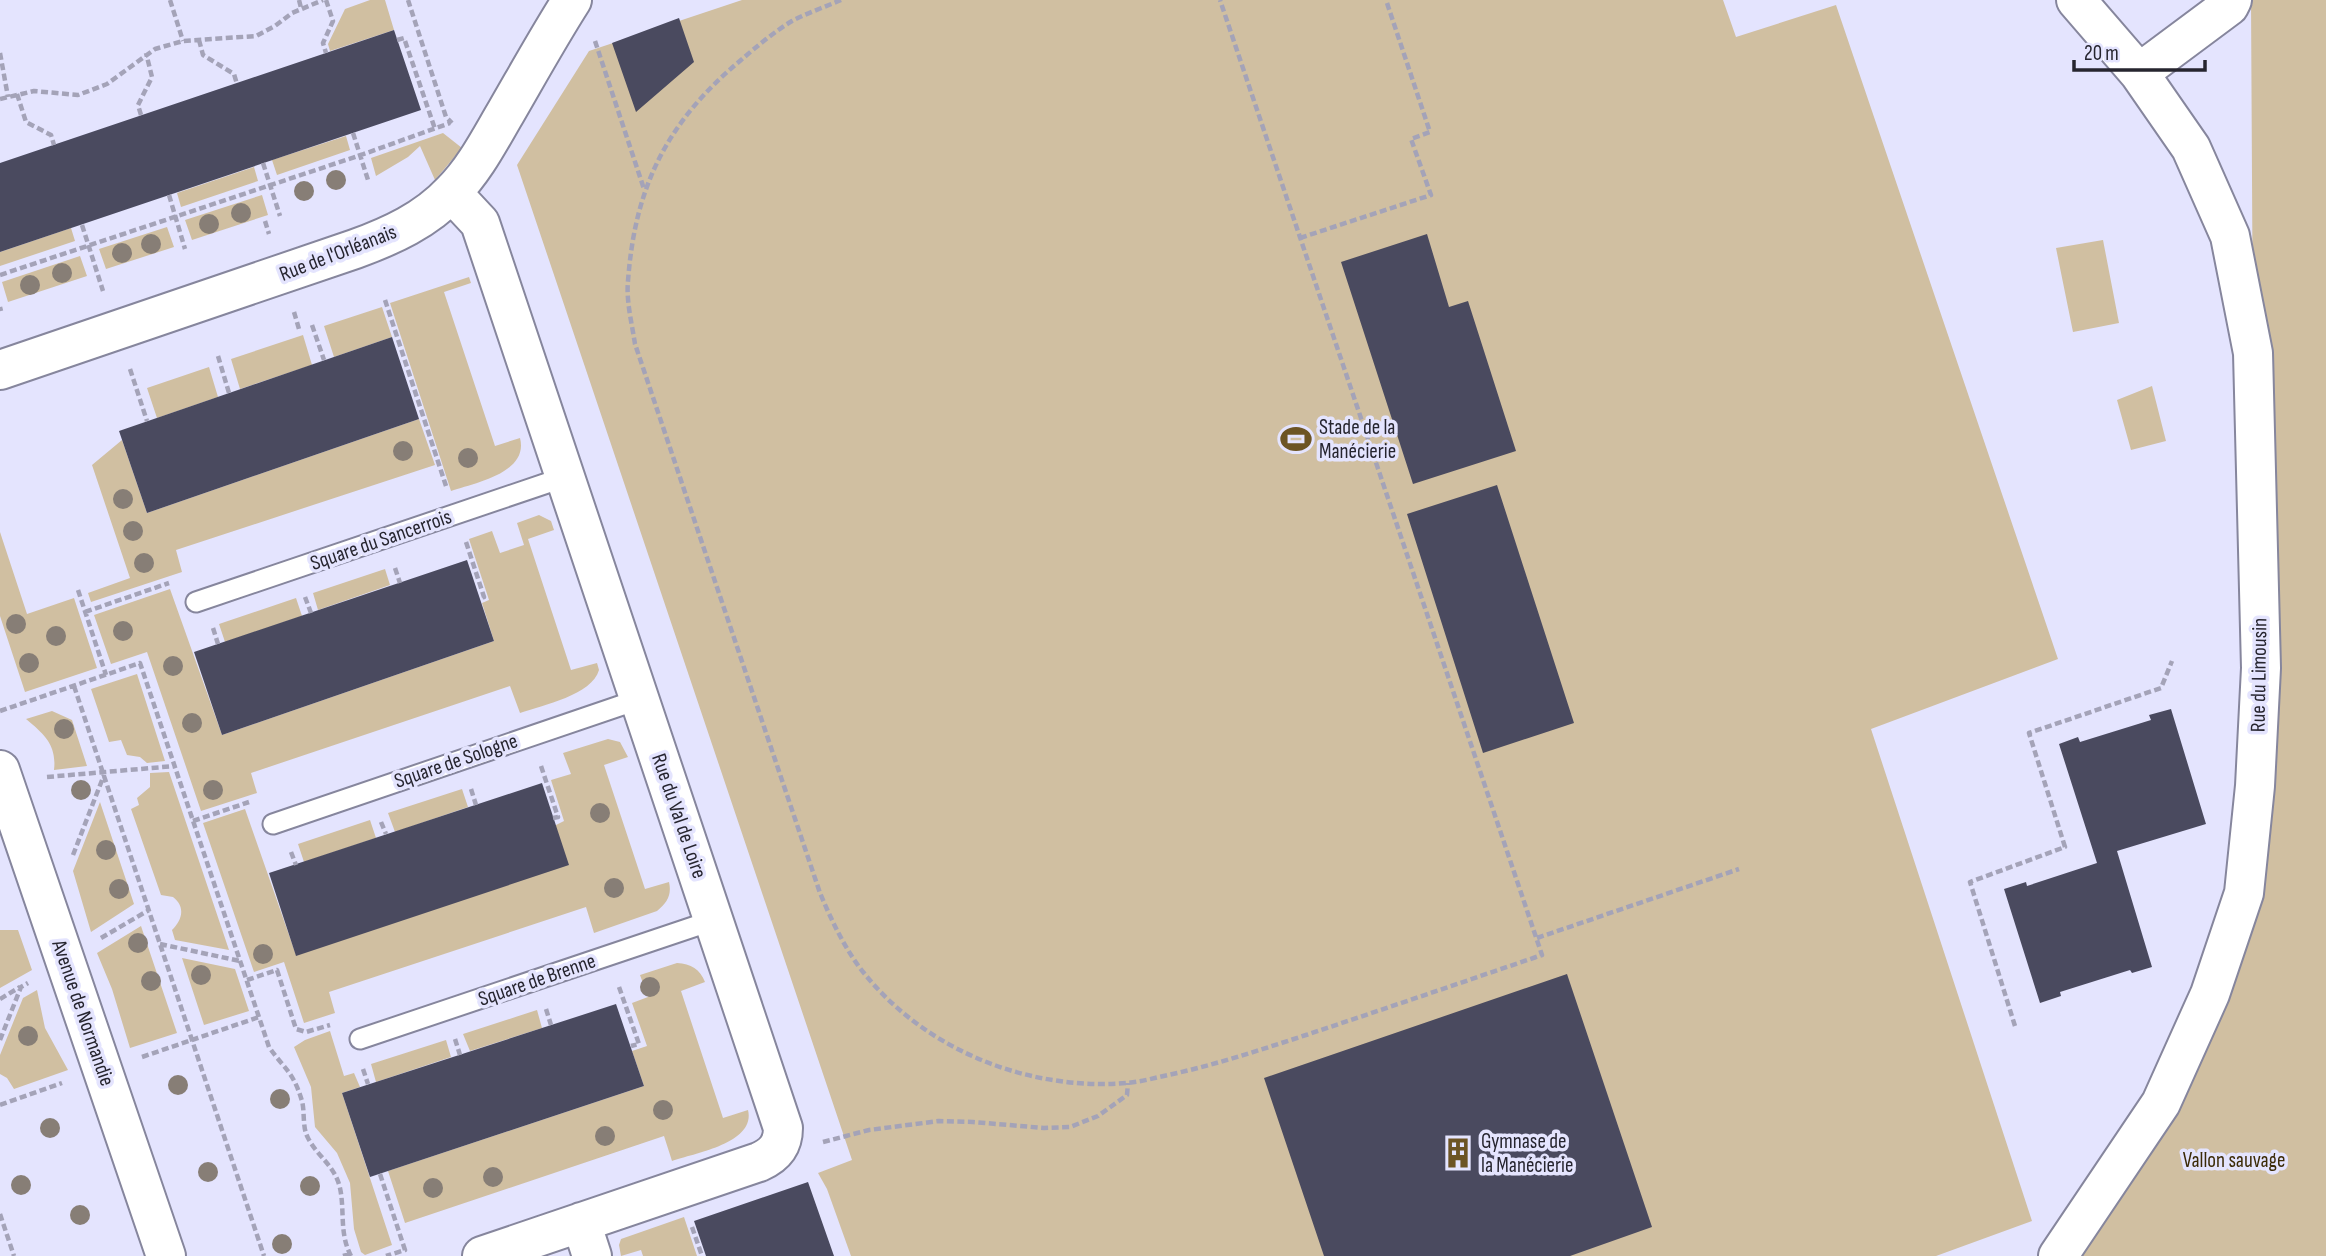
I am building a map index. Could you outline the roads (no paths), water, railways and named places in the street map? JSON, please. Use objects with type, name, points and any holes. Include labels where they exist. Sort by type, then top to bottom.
[{"type":"street","name":"Rue de l'Orléanais","points":[[0,370],[386,238],[427,214],[452,193],[488,143],[572,0]]},
{"type":"street","points":[[2076,0],[2139,73],[2229,6],[2232,0]]},
{"type":"street","name":"Rue du Limousin","points":[[2058,1256],[2161,1103],[2210,994],[2244,893],[2255,786],[2262,668],[2253,353],[2230,236],[2191,148],[2139,73]]},
{"type":"street","name":"Rue du Val de Loire","points":[[452,193],[480,223],[782,1120],[783,1136],[774,1154],[587,1239]]},
{"type":"street","name":"Avenue de Normandie","points":[[0,770],[166,1256]]},
{"type":"street","points":[[482,1256],[587,1239]]},
{"type":"lane","name":"Square du Sancerrois","points":[[197,601],[565,477]]},
{"type":"lane","name":"Square de Sologne","points":[[273,824],[640,699]]},
{"type":"lane","name":"Square de Brenne","points":[[360,1039],[714,920]]},
{"type":"place","name":"Stade de la Manécierie","points":[[1296,439]]},
{"type":"place","name":"Gymnase de la Manécierie","points":[[1458,1153]]},
{"type":"park label","name":"Vallon sauvage","points":[[2234,1160]]}]
